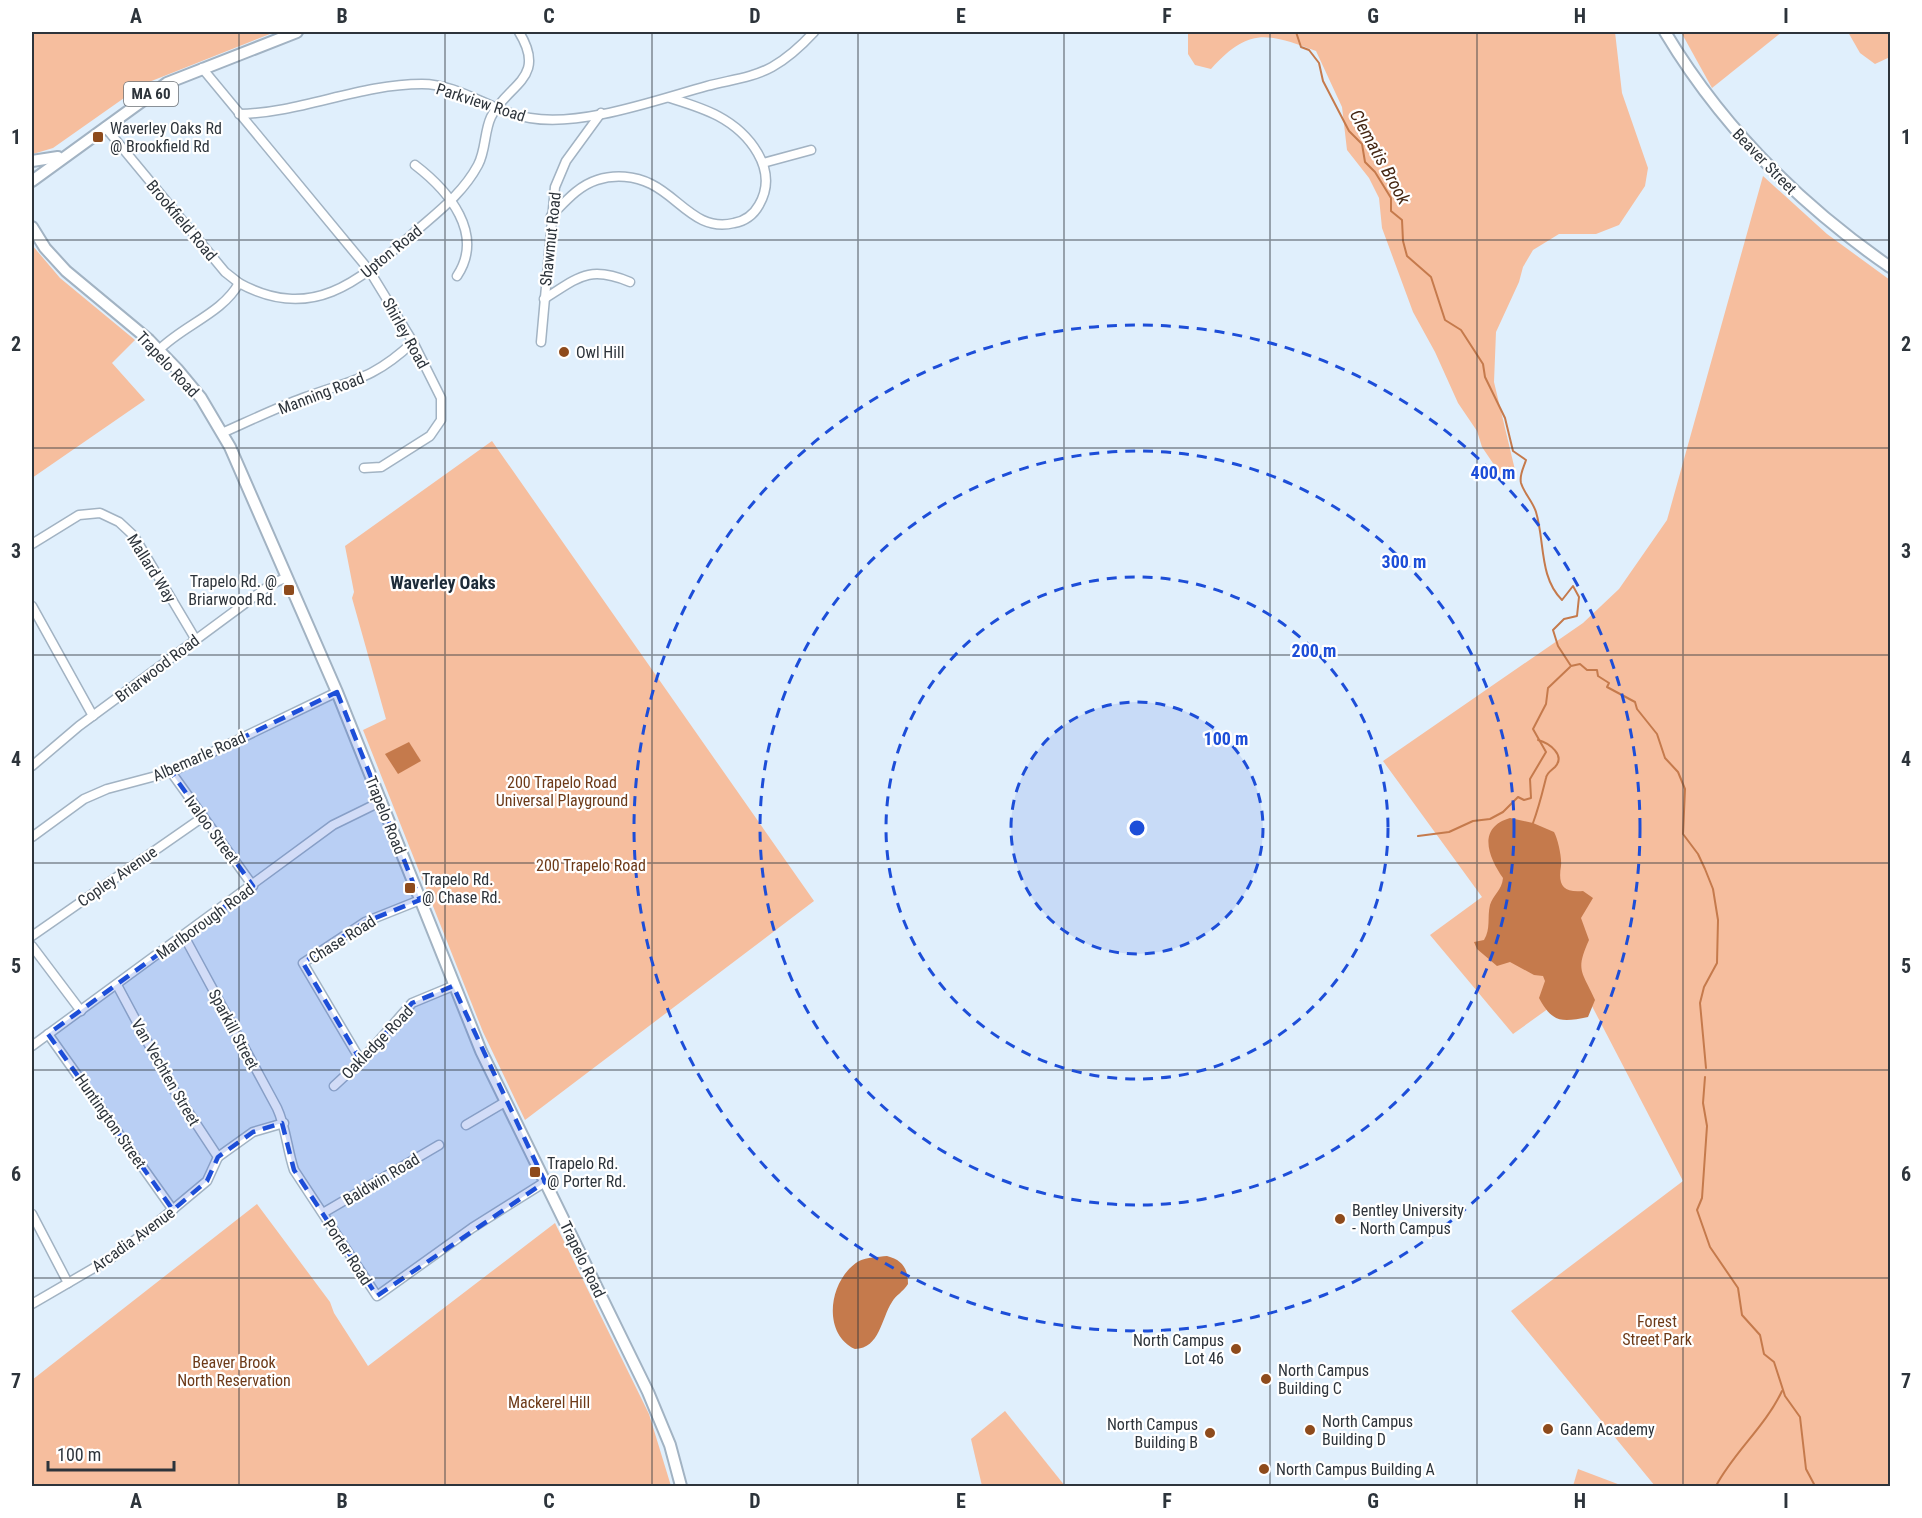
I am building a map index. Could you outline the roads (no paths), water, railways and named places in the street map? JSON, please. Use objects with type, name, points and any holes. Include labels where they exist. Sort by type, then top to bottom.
[{"type":"main road","name":"MA 60","points":[[32,181],[160,88],[202,68],[296,32]]},
{"type":"main road","name":"Beaver Street","points":[[1665,32],[1707,96],[1759,156],[1819,213],[1890,267]]},
{"type":"main road","name":"MA 60","points":[[32,161],[46,161],[72,151]]},
{"type":"main road","name":"Trapelo Road","points":[[32,227],[45,248],[66,271],[159,350],[194,388],[222,433],[337,692],[382,801],[453,986],[505,1102],[655,1406],[670,1444],[681,1486]]},
{"type":"street","name":"Upton Road","points":[[239,283],[274,297],[301,300],[329,295],[369,270],[452,200],[477,166],[490,120],[496,109],[520,84],[528,69],[528,51],[519,32]]},
{"type":"street","name":"Parkview Road","points":[[239,114],[270,113],[370,89],[421,84],[449,88],[496,109],[533,119],[574,118],[670,98],[751,76],[773,67],[800,47],[814,32]]},
{"type":"street","name":"Shirley Road","points":[[202,68],[369,270],[413,342],[441,398],[441,420],[423,442],[381,467],[364,468]]},
{"type":"street","points":[[551,216],[573,193],[590,183],[609,177],[629,177],[652,184],[688,213],[704,221],[720,225],[736,223],[751,215],[761,202],[766,183],[763,164],[749,141],[727,121],[670,98]]},
{"type":"street","name":"Shawmut Road","points":[[540,342],[551,216],[559,174],[575,146],[601,113]]},
{"type":"street","name":"Brookfield Road","points":[[105,127],[225,272],[239,283]]},
{"type":"street","points":[[763,164],[811,150]]},
{"type":"street","points":[[415,165],[452,200],[464,226],[468,245],[466,261],[457,276]]},
{"type":"street","points":[[544,299],[576,279],[592,273],[611,274],[630,282]]},
{"type":"street","points":[[159,350],[174,335],[224,301],[239,283]]},
{"type":"street","name":"Manning Road","points":[[222,433],[306,397],[356,381],[380,369],[413,342]]},
{"type":"street","name":"Mallard Way","points":[[32,544],[79,515],[100,513],[119,522],[138,543],[196,640]]},
{"type":"street","name":"Briarwood Road","points":[[32,766],[93,716],[270,585],[287,577]]},
{"type":"street","points":[[32,606],[93,716]]},
{"type":"street","name":"Albemarle Road","points":[[32,837],[84,799],[107,789],[171,772],[337,692]]},
{"type":"street","name":"Ivaloo Street","points":[[171,772],[253,886]]},
{"type":"street","name":"Marlborough Road","points":[[32,1046],[253,886],[333,825],[382,801]]},
{"type":"street","name":"Copley Avenue","points":[[32,936],[203,817]]},
{"type":"street","name":"Chase Road","points":[[361,1061],[303,963],[365,922],[420,900]]},
{"type":"street","name":"Sparkill Street","points":[[184,936],[284,1123]]},
{"type":"street","points":[[32,946],[81,1011]]},
{"type":"street","name":"Van Vechten Street","points":[[117,985],[170,1084],[218,1157]]},
{"type":"street","name":"Oakledge Road","points":[[334,1086],[361,1061],[412,1003],[453,986]]},
{"type":"street","name":"Huntington Street","points":[[48,1034],[173,1210]]},
{"type":"street","points":[[466,1125],[505,1102]]},
{"type":"street","points":[[218,1157],[254,1132],[284,1123]]},
{"type":"street","name":"Porter Road","points":[[284,1123],[287,1150],[294,1170],[377,1296],[472,1228],[545,1182]]},
{"type":"street","name":"Baldwin Road","points":[[323,1213],[439,1145]]},
{"type":"street","name":"Arcadia Avenue","points":[[32,1304],[111,1258],[173,1210],[207,1180],[218,1157]]},
{"type":"street","points":[[32,1214],[68,1283]]},
{"type":"waterway","name":"Clematis Brook","points":[[1296,32],[1301,47],[1309,50],[1319,63],[1323,81],[1349,131],[1362,144],[1365,162],[1375,172],[1391,198],[1391,211],[1402,220],[1403,241],[1407,256],[1431,277],[1445,320],[1461,330],[1483,364],[1485,377],[1505,418],[1513,451],[1526,460],[1521,474],[1521,483],[1536,512],[1550,581],[1562,600],[1573,586],[1579,597],[1577,616],[1564,619],[1553,630],[1558,646],[1571,666],[1580,664],[1587,670],[1597,670],[1598,676],[1609,683],[1607,687],[1635,702],[1637,709],[1657,734],[1665,758],[1678,772],[1685,789],[1683,834],[1698,854],[1705,869],[1713,889],[1718,920],[1717,963],[1704,987],[1700,1003],[1706,1068]]},
{"type":"waterway","points":[[1418,836],[1449,832],[1473,821],[1490,819],[1503,812],[1518,797],[1524,800],[1531,798],[1530,779],[1546,752],[1533,729],[1546,704],[1548,688],[1570,667]]},
{"type":"waterway","points":[[1533,823],[1548,773],[1558,763],[1559,758],[1555,750],[1538,740]]},
{"type":"waterway","name":"Clematis Brook","points":[[1705,1077],[1703,1103],[1707,1126],[1702,1198],[1697,1210],[1710,1247],[1738,1288],[1742,1315],[1760,1335],[1764,1354],[1774,1362],[1785,1396],[1800,1417],[1806,1469],[1815,1486]]},
{"type":"waterway","points":[[1716,1486],[1767,1416],[1782,1391]]},
{"type":"place","name":"Waverley Oaks Rd @ Brookfield Rd","points":[[98,137]]},
{"type":"place","name":"Owl Hill","points":[[564,352]]},
{"type":"place","name":"Trapelo Rd. @ Briarwood Rd.","points":[[289,590]]},
{"type":"place","name":"Trapelo Rd. @ Chase Rd.","points":[[410,888]]},
{"type":"place","name":"Trapelo Rd. @ Porter Rd.","points":[[535,1172]]},
{"type":"place","name":"Bentley University - North Campus","points":[[1340,1219]]},
{"type":"place","name":"North Campus Lot 46","points":[[1236,1349]]},
{"type":"place","name":"North Campus Building C","points":[[1266,1379]]},
{"type":"place","name":"Gann Academy","points":[[1548,1429]]},
{"type":"place","name":"North Campus Building D","points":[[1310,1430]]},
{"type":"place","name":"North Campus Building B","points":[[1210,1433]]},
{"type":"place","name":"North Campus Building A","points":[[1264,1469]]},
{"type":"district","name":"Waverley Oaks","points":[[443,583]]},
{"type":"park label","name":"200 Trapelo Road Universal Playground","points":[[562,791]]},
{"type":"park label","name":"200 Trapelo Road","points":[[591,865]]},
{"type":"park label","name":"Forest Street Park","points":[[1657,1330]]},
{"type":"park label","name":"Beaver Brook North Reservation","points":[[234,1371]]},
{"type":"park label","name":"Mackerel Hill","points":[[549,1402]]}]
